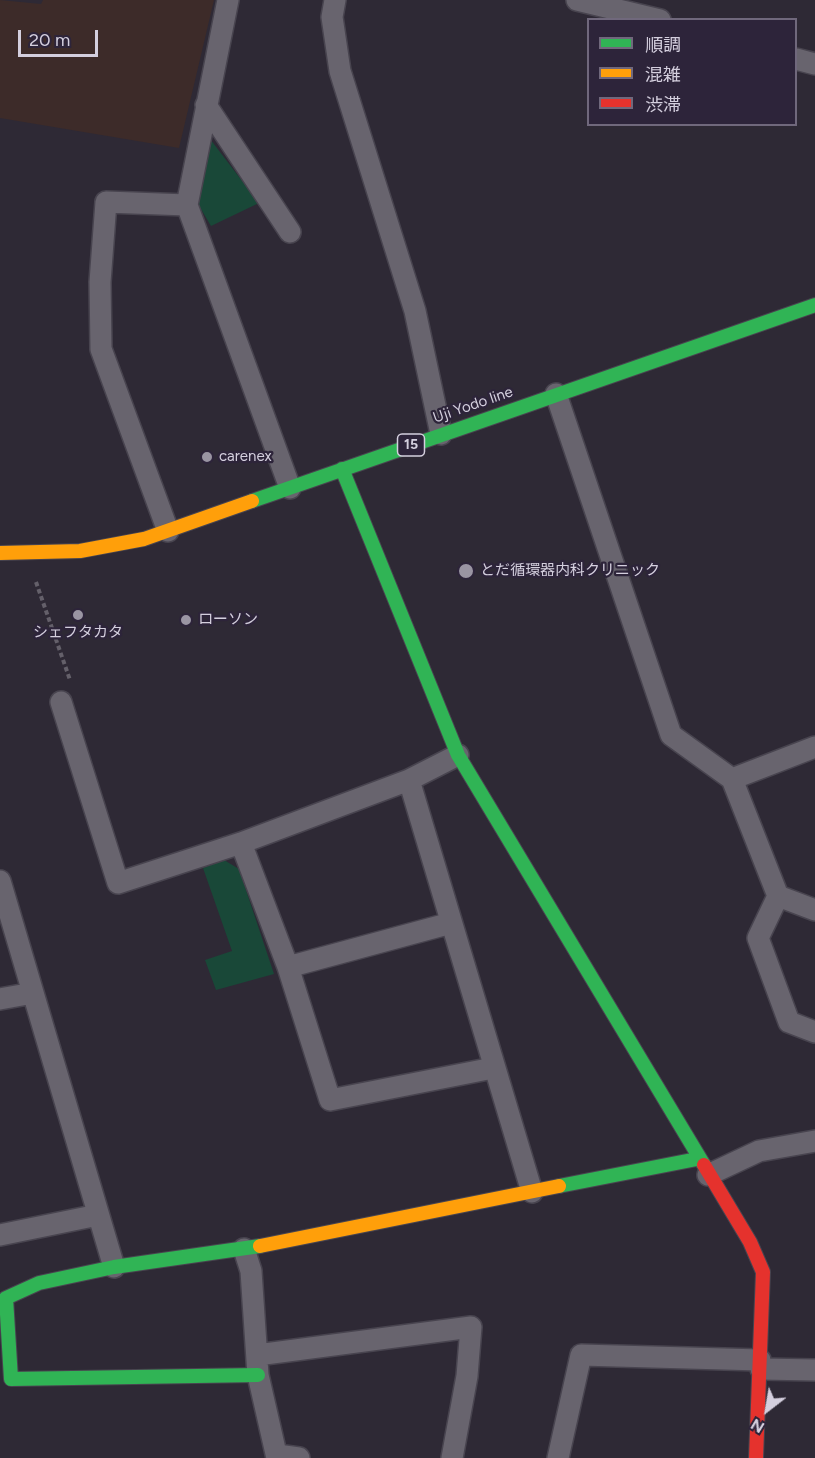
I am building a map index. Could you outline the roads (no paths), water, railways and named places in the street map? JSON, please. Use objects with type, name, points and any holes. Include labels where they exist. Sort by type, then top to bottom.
[{"type":"street","points":[[228,0],[187,205],[290,488]]},
{"type":"street","points":[[335,0],[332,17],[340,71],[415,311],[441,434]]},
{"type":"street","points":[[578,0],[652,18]]},
{"type":"street","points":[[797,60],[815,64]]},
{"type":"street","points":[[206,105],[290,232]]},
{"type":"street","points":[[168,531],[101,349],[100,282],[106,202],[187,205]]},
{"type":"street","name":"Uji Yodo line","points":[[0,552],[80,551],[144,539],[815,305]]},
{"type":"street","points":[[556,394],[671,735],[732,779],[778,896],[758,938],[789,1022],[815,1032]]},
{"type":"street","points":[[342,469],[458,755],[750,1242],[763,1272],[756,1458]]},
{"type":"street","points":[[61,702],[118,883],[241,843],[409,780],[458,755]]},
{"type":"street","points":[[732,779],[815,747]]},
{"type":"street","points":[[409,780],[493,1068],[532,1192]]},
{"type":"street","points":[[241,843],[288,967],[330,1101],[493,1068]]},
{"type":"street","points":[[0,881],[114,1267]]},
{"type":"street","points":[[778,896],[815,910]]},
{"type":"street","points":[[288,967],[451,922]]},
{"type":"street","points":[[0,999],[33,993]]},
{"type":"street","points":[[452,1458],[467,1376],[471,1327],[258,1365],[11,1378],[6,1298],[39,1283],[114,1267],[244,1249],[532,1192],[703,1167],[759,1151],[815,1141]]},
{"type":"street","points":[[0,1235],[98,1215]]},
{"type":"street","points":[[244,1249],[251,1271],[258,1365],[277,1457],[299,1458]]},
{"type":"street","points":[[558,1458],[581,1355],[815,1370]]},
{"type":"place","name":"carenex","points":[[207,457]]},
{"type":"place","name":"とだ循環器内科クリニック","points":[[466,571]]},
{"type":"place","name":"シェフタカタ","points":[[78,615]]},
{"type":"place","name":"ローソン","points":[[186,620]]}]
